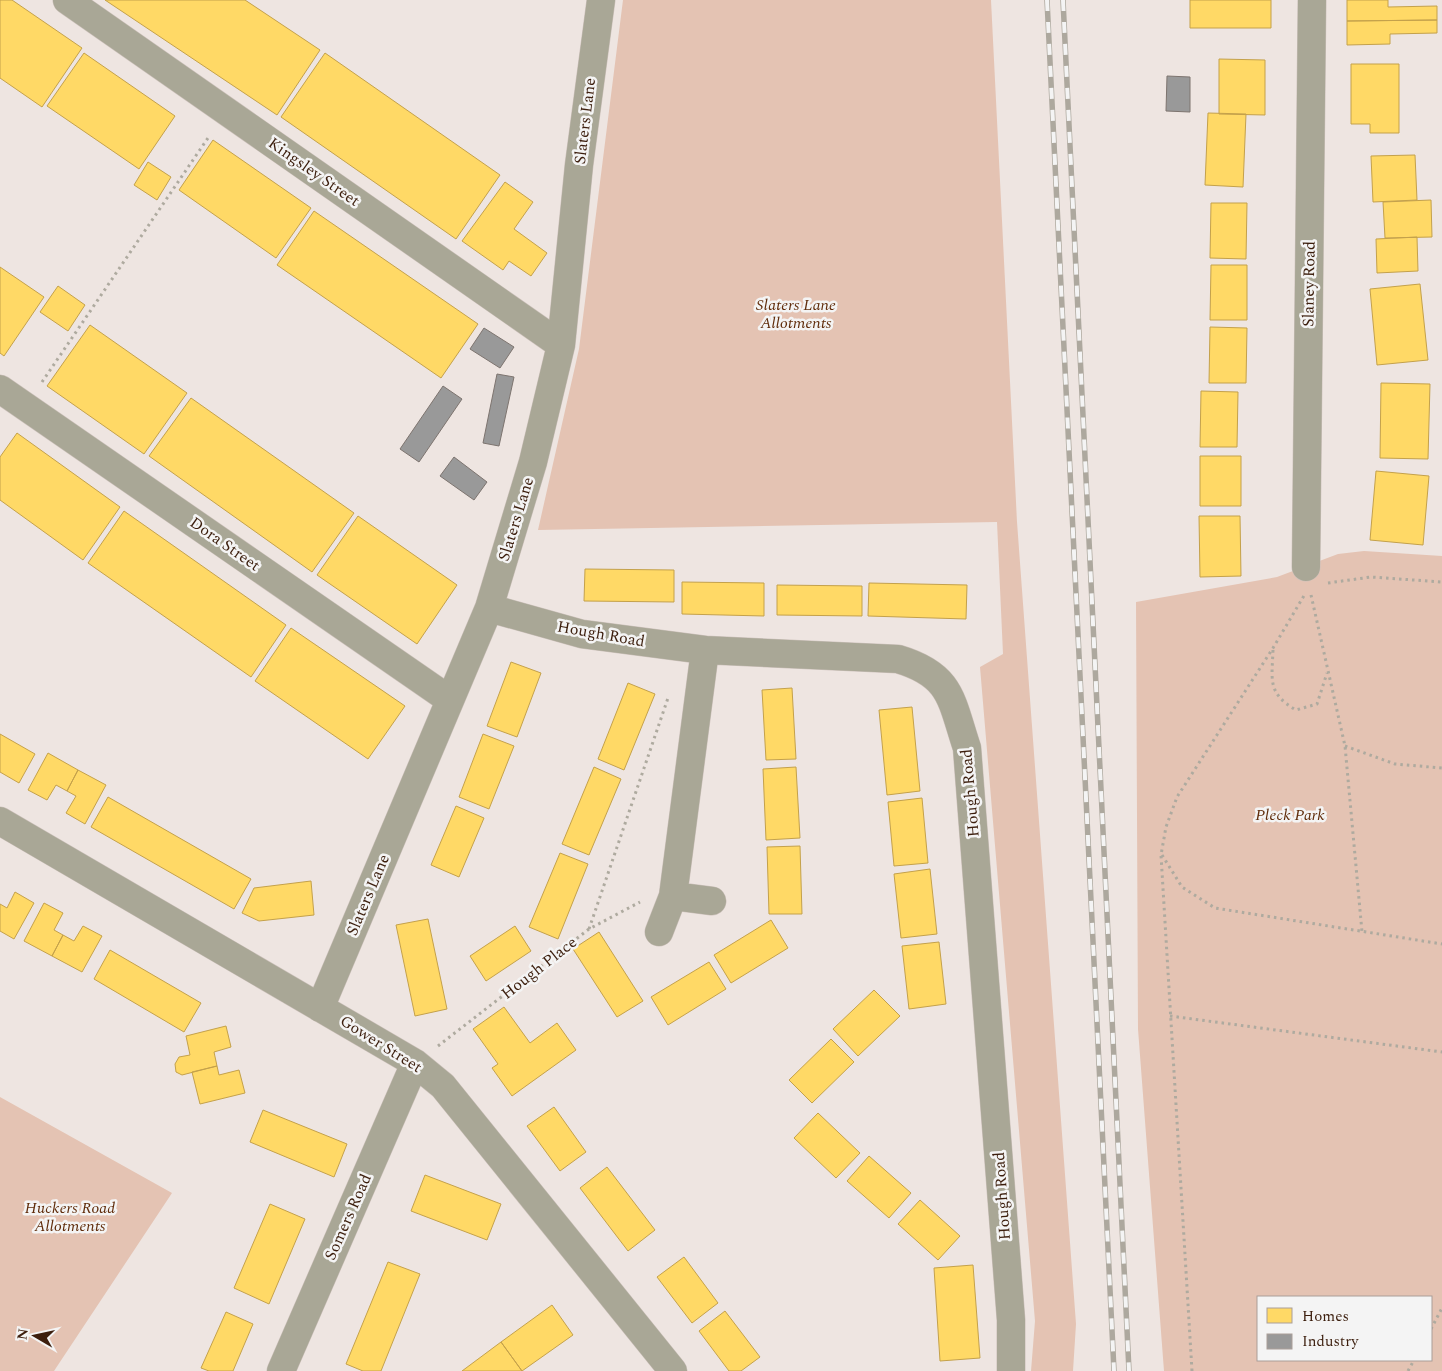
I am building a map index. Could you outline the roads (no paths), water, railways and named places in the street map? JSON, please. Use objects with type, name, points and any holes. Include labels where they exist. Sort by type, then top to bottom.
[{"type":"street","name":"Kingsley Street","points":[[67,0],[562,345]]},
{"type":"street","name":"Slaters Lane","points":[[320,1008],[489,608],[532,462],[562,345],[579,165],[601,0]]},
{"type":"street","name":"Slaney Road","points":[[1308,576],[1312,0]]},
{"type":"street","name":"Dora Street","points":[[8,399],[450,700]]},
{"type":"street","name":"Hough Road","points":[[489,608],[582,634],[705,650],[898,659],[918,665],[934,674],[949,692],[967,748],[1011,1320],[1011,1371]]},
{"type":"street","points":[[659,932],[673,896],[705,650]]},
{"type":"street","name":"Gower Street","points":[[0,821],[415,1063],[443,1086],[673,1371]]},
{"type":"street","points":[[673,896],[712,901]]},
{"type":"street","name":"Somers Road","points":[[281,1371],[415,1063]]},
{"type":"railway","points":[[1047,0],[1114,1371]]},
{"type":"railway","points":[[1063,0],[1129,1371]]},
{"type":"park label","name":"Slaters Lane Allotments","points":[[796,314]]},
{"type":"park label","name":"Pleck Park","points":[[1290,815]]},
{"type":"park label","name":"Huckers Road Allotments","points":[[70,1217]]}]
